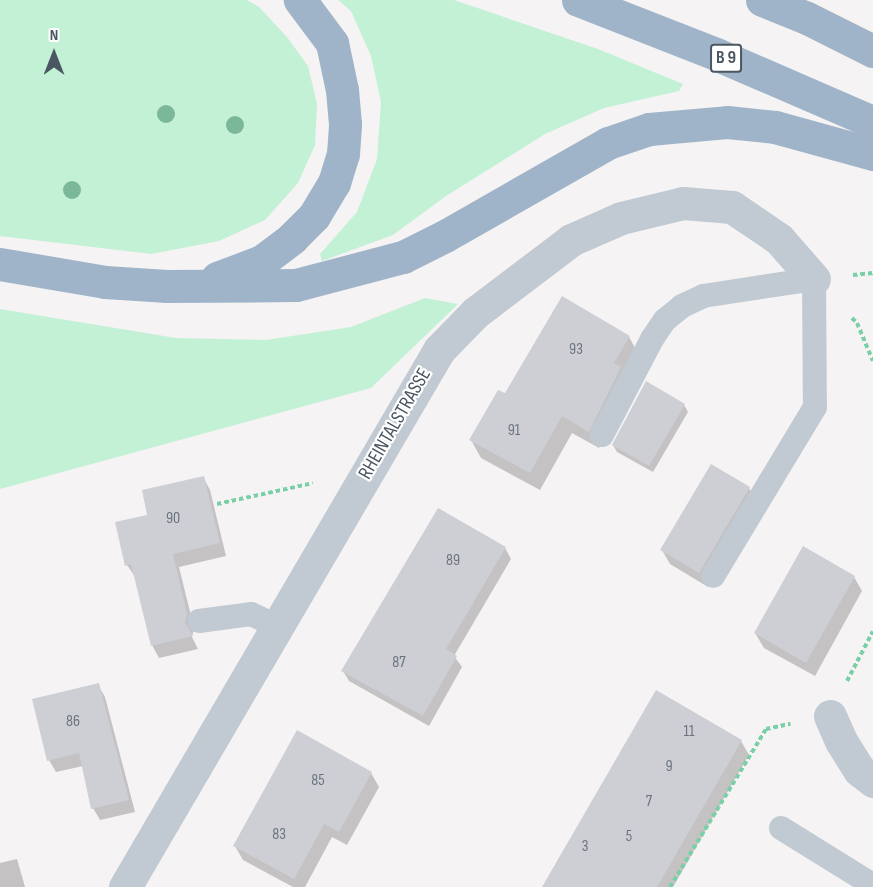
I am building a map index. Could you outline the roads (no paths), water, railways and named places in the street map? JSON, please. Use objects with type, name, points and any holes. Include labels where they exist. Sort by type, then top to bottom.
[{"type":"highway","points":[[198,285],[262,261],[269,256],[292,238],[314,216],[334,183],[343,154],[345,124],[342,90],[332,43],[300,0]]},
{"type":"highway","name":"B 9","points":[[578,0],[718,55],[873,122]]},
{"type":"highway","points":[[762,0],[807,18],[873,51]]},
{"type":"highway","points":[[0,264],[105,282],[296,285],[403,257],[445,236],[608,142],[648,129],[727,122],[775,127],[873,154]]},
{"type":"street","name":"RHEINTALSTRASSE","points":[[125,887],[439,350],[475,313],[571,240],[621,218],[682,203],[732,207],[779,239],[814,279]]},
{"type":"street","points":[[830,716],[841,741],[859,770],[873,781]]},
{"type":"lane","points":[[602,435],[652,339],[665,320],[682,306],[703,296],[814,279],[815,407],[713,576]]},
{"type":"lane","points":[[199,621],[251,614],[277,626]]},
{"type":"lane","points":[[781,828],[873,885]]}]
